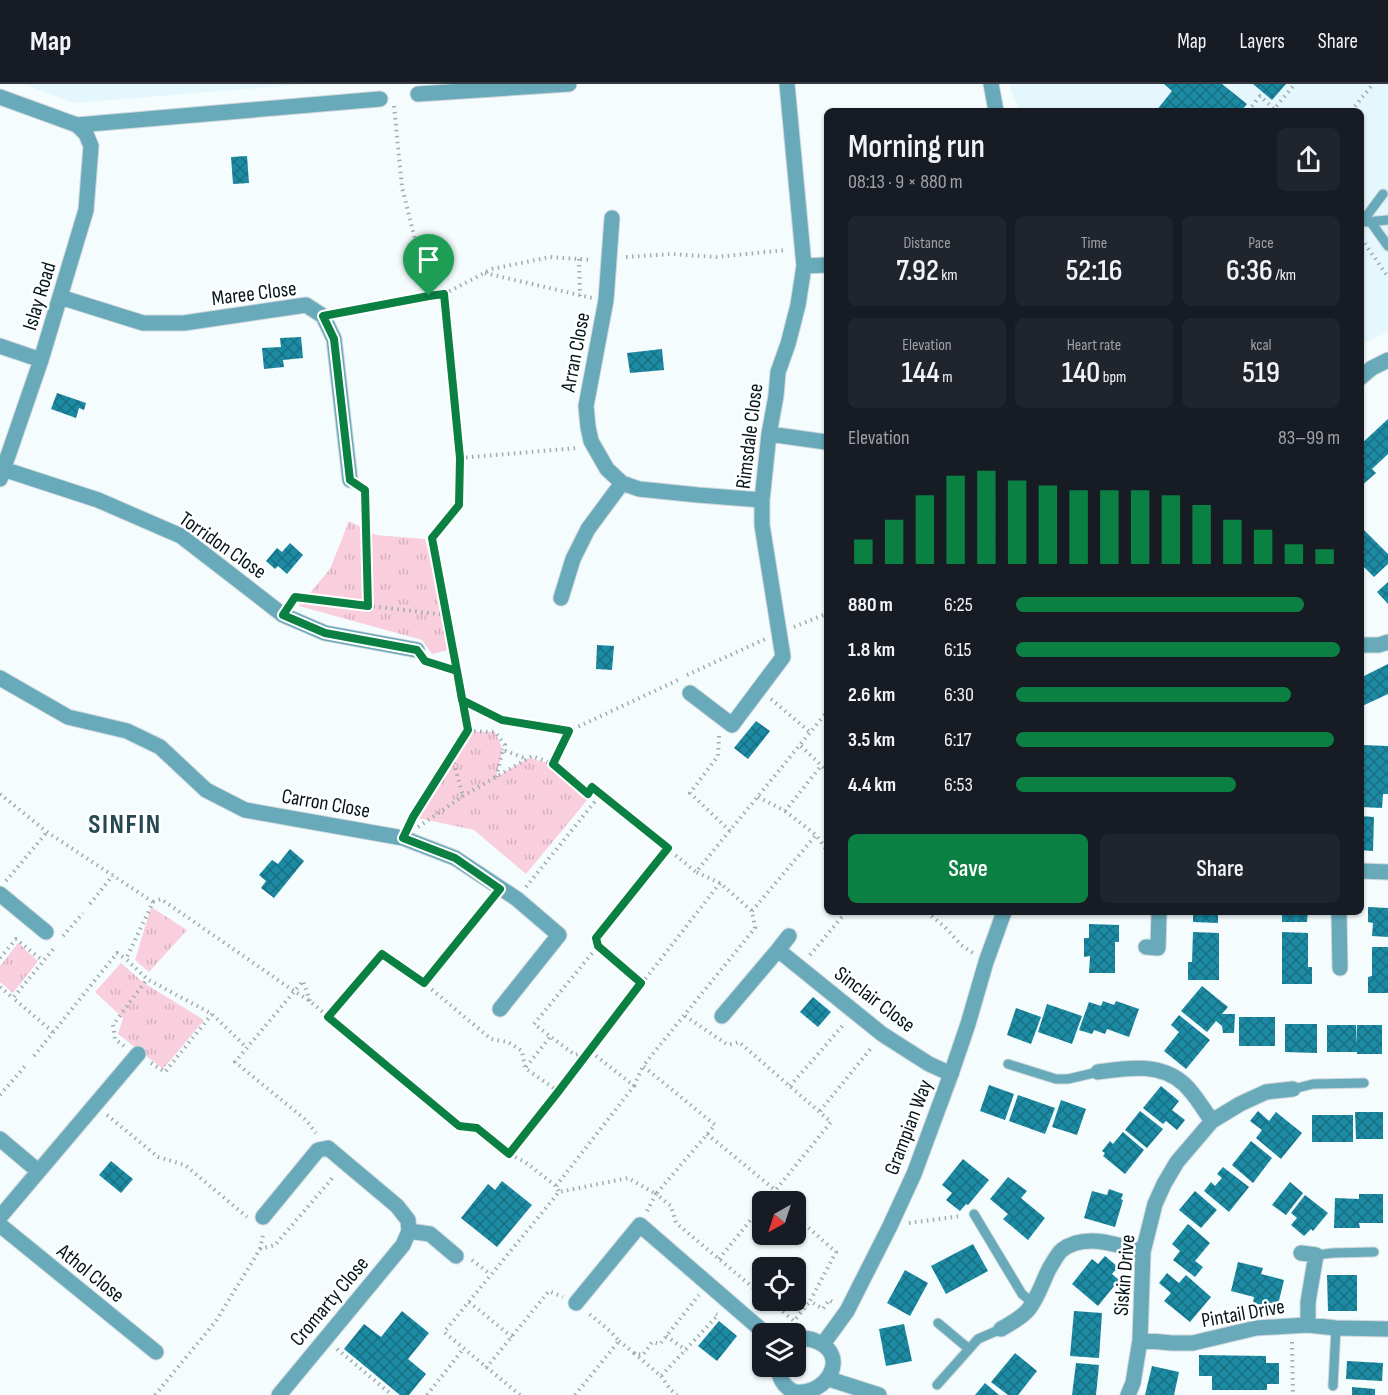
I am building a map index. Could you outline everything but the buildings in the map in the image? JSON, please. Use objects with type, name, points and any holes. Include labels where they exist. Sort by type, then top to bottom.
[{"type":"street","points":[[423,91],[569,84]]},
{"type":"street","name":"Rimsdale Close","points":[[723,718],[732,725],[783,657],[762,525],[762,500],[778,372],[798,305],[804,266],[787,84]]},
{"type":"street","points":[[991,84],[995,108]]},
{"type":"street","points":[[0,97],[77,125],[387,101]]},
{"type":"street","name":"Islay Road","points":[[2,474],[41,360],[86,210],[91,146],[86,134],[77,125]]},
{"type":"street","name":"Arran Close","points":[[612,218],[606,300],[586,406],[591,441],[607,469],[622,483]]},
{"type":"street","points":[[804,266],[824,265]]},
{"type":"street","name":"Maree Close","points":[[60,297],[144,323],[184,323],[306,305],[323,316],[334,339],[350,480]]},
{"type":"street","points":[[0,346],[41,360]]},
{"type":"street","points":[[1366,368],[1388,360]]},
{"type":"street","points":[[770,434],[824,442]]},
{"type":"street","name":"Torridon Close","points":[[2,474],[98,500],[181,536],[283,615],[325,633],[417,650]]},
{"type":"street","points":[[561,598],[573,559],[588,529],[622,483],[639,489],[762,500]]},
{"type":"street","points":[[1364,645],[1379,645],[1388,642]]},
{"type":"street","name":"Carron Close","points":[[0,678],[68,717],[127,731],[160,747],[206,790],[245,810],[403,838],[455,858],[517,899],[559,935],[500,1009]]},
{"type":"street","points":[[690,693],[723,718]]},
{"type":"street","points":[[1364,871],[1388,872]]},
{"type":"street","points":[[0,894],[46,932]]},
{"type":"street","name":"Grampian Way","points":[[823,1344],[847,1311],[914,1174],[951,1074],[1003,915]]},
{"type":"street","points":[[1146,947],[1158,948],[1159,915]]},
{"type":"street","points":[[1339,915],[1340,968]]},
{"type":"street","points":[[722,1016],[789,936]]},
{"type":"street","name":"Sinclair Close","points":[[778,950],[882,1034],[929,1064],[951,1074]]},
{"type":"street","points":[[0,1217],[135,1057]]},
{"type":"street","points":[[1098,1072],[1124,1068],[1152,1068],[1168,1074],[1184,1084],[1212,1121]]},
{"type":"street","name":"Siskin Drive","points":[[1128,1395],[1133,1383],[1140,1340],[1143,1252],[1155,1204],[1164,1184],[1178,1162],[1212,1121],[1266,1092],[1293,1089]]},
{"type":"street","points":[[0,1139],[38,1171]]},
{"type":"street","points":[[259,1220],[318,1150],[328,1148],[397,1206],[408,1220],[409,1231],[430,1234],[456,1256]]},
{"type":"street","name":"Athol Close","points":[[0,1225],[156,1352]]},
{"type":"street","points":[[576,1303],[639,1225],[753,1323]]},
{"type":"street","name":"Cromarty Close","points":[[279,1395],[403,1245],[409,1231]]},
{"type":"street","points":[[1001,1329],[1026,1312],[1033,1303],[1055,1259],[1062,1250],[1076,1243],[1090,1240],[1108,1242],[1143,1252]]},
{"type":"street","points":[[1308,1325],[1309,1254]]},
{"type":"street","name":"Pintail Drive","points":[[1140,1340],[1193,1343],[1256,1328],[1292,1325],[1388,1329]]},
{"type":"street","points":[[782,1391],[808,1394],[818,1392],[829,1379],[834,1367],[829,1351],[823,1344],[806,1338]]},
{"type":"street","points":[[829,1379],[879,1395]]},
{"type":"lane","points":[[1364,222],[1383,194]]},
{"type":"lane","points":[[1364,222],[1388,220]]},
{"type":"lane","points":[[1364,222],[1388,246]]},
{"type":"lane","points":[[1008,1064],[1056,1079],[1068,1079],[1098,1072]]},
{"type":"lane","points":[[1293,1089],[1313,1084],[1364,1083]]},
{"type":"lane","points":[[974,1214],[1022,1294],[1033,1303]]},
{"type":"lane","points":[[1309,1254],[1374,1252]]},
{"type":"lane","points":[[938,1323],[969,1349]]},
{"type":"lane","points":[[1333,1386],[1336,1328]]},
{"type":"lane","points":[[937,1385],[978,1339],[1001,1329]]},
{"type":"path","points":[[1275,108],[1295,84]]},
{"type":"path","points":[[1353,108],[1373,84]]},
{"type":"path","points":[[1250,108],[1260,96],[1271,108]]},
{"type":"path","points":[[387,101],[402,187],[429,296]]},
{"type":"path","points":[[1364,242],[1388,278]]},
{"type":"path","points":[[323,316],[444,294],[492,269],[549,257],[609,261],[618,258],[672,254],[717,257],[802,249]]},
{"type":"path","points":[[579,259],[580,296]]},
{"type":"path","points":[[484,273],[606,300]]},
{"type":"path","points":[[403,838],[413,817],[468,730],[432,538],[459,505],[460,458],[444,294]]},
{"type":"path","points":[[460,458],[576,448],[591,441]]},
{"type":"path","points":[[350,480],[365,490],[368,606]]},
{"type":"path","points":[[283,615],[295,597],[447,615]]},
{"type":"path","points":[[462,700],[502,720],[569,731],[824,615]]},
{"type":"path","points":[[417,650],[425,661],[457,671]]},
{"type":"path","points":[[759,689],[811,733]]},
{"type":"path","points":[[696,872],[824,717]]},
{"type":"path","points":[[723,718],[718,756],[690,793],[730,831]]},
{"type":"path","points":[[468,730],[495,732],[505,745],[495,778]]},
{"type":"path","points":[[553,764],[569,731]]},
{"type":"path","points":[[801,746],[824,768]]},
{"type":"path","points":[[503,750],[527,759]]},
{"type":"path","points":[[452,756],[463,796]]},
{"type":"path","points":[[403,838],[463,796],[532,756],[553,764],[588,794],[592,787],[696,872],[720,883],[752,911],[755,928],[642,1066],[634,1086],[556,1186]]},
{"type":"path","points":[[785,811],[821,766]]},
{"type":"path","points":[[0,794],[47,832],[153,902]]},
{"type":"path","points":[[517,899],[601,794]]},
{"type":"path","points":[[758,797],[785,811],[816,836],[824,846]]},
{"type":"path","points":[[0,888],[47,832]]},
{"type":"path","points":[[752,911],[816,836]]},
{"type":"path","points":[[641,983],[598,946],[596,938],[668,848]]},
{"type":"path","points":[[90,904],[113,875]]},
{"type":"path","points":[[509,1154],[720,883]]},
{"type":"path","points":[[424,983],[500,889]]},
{"type":"path","points":[[126,959],[153,902],[161,899],[310,1000],[459,1126],[477,1128],[509,1154],[525,1162],[556,1186],[559,1192]]},
{"type":"path","points":[[13,998],[82,913]]},
{"type":"path","points":[[800,969],[844,915]]},
{"type":"path","points":[[931,915],[961,945],[986,962]]},
{"type":"path","points":[[0,958],[16,939],[43,961]]},
{"type":"path","points":[[590,1051],[575,1055],[534,1024],[598,946]]},
{"type":"path","points":[[34,1056],[117,953],[147,979],[212,1014],[246,1047]]},
{"type":"path","points":[[328,1017],[382,954],[424,983],[491,1038],[508,1042],[522,1051],[525,1068],[558,1092]]},
{"type":"path","points":[[147,979],[113,1025],[115,1039],[135,1057],[165,1072],[212,1014]]},
{"type":"path","points":[[310,1000],[303,981],[235,1062],[306,1120],[328,1148]]},
{"type":"path","points":[[0,987],[53,1032]]},
{"type":"path","points":[[790,1086],[854,1011]]},
{"type":"path","points":[[685,1016],[728,1046],[739,1042],[831,1122],[775,1190],[707,1134]]},
{"type":"path","points":[[820,1112],[882,1034]]},
{"type":"path","points":[[525,1068],[550,1037]]},
{"type":"path","points":[[590,1051],[634,1086]]},
{"type":"path","points":[[0,1095],[26,1065]]},
{"type":"path","points":[[642,1066],[715,1125],[656,1194]]},
{"type":"path","points":[[95,1105],[158,1157],[185,1165],[259,1220]]},
{"type":"path","points":[[155,1395],[216,1321],[260,1249],[275,1245],[345,1163]]},
{"type":"path","points":[[520,1395],[444,1332],[559,1192],[628,1178],[656,1194],[671,1206],[676,1223],[752,1287]]},
{"type":"path","points":[[890,1226],[974,1214]]},
{"type":"path","points":[[719,1259],[752,1218]]},
{"type":"path","points":[[806,1226],[836,1252],[806,1306]]},
{"type":"path","points":[[634,1353],[643,1355],[652,1342],[660,1344],[709,1284]]},
{"type":"path","points":[[486,1368],[549,1291],[576,1303],[661,1376],[677,1395]]},
{"type":"path","points":[[697,1298],[704,1304]]},
{"type":"path","points":[[810,1301],[823,1309],[829,1300],[847,1311]]},
{"type":"path","points":[[469,1302],[512,1337]]},
{"type":"path","points":[[661,1376],[718,1315],[711,1310]]},
{"type":"path","points":[[782,1311],[794,1321],[802,1311]]},
{"type":"path","points":[[1292,1325],[1293,1395]]},
{"type":"path","points":[[327,1336],[334,1346],[392,1395]]},
{"type":"path","points":[[666,1336],[686,1350]]},
{"type":"path","points":[[575,1395],[619,1341]]},
{"type":"path","points":[[427,1395],[464,1348]]},
{"type":"shaded area","points":[[24,84],[307,84],[74,103]]},
{"type":"shaded area","points":[[1010,84],[1388,84],[1388,332],[1364,344],[1364,108],[1019,108]]},
{"type":"green space","points":[[349,521],[376,535],[425,539],[453,649],[432,654],[422,640],[299,606],[330,569]]},
{"type":"green space","points":[[468,731],[495,732],[503,750],[496,777],[528,758],[553,764],[588,799],[526,874],[474,830],[413,817]]},
{"type":"green space","points":[[151,907],[187,930],[149,972],[135,960]]},
{"type":"green space","points":[[18,943],[38,961],[13,993],[0,982],[0,966]]},
{"type":"green space","points":[[121,963],[144,983],[204,1020],[163,1069],[118,1034],[123,1018],[95,992]]},
{"type":"district","name":"SINFIN","points":[[125,824]]},
{"type":"route","points":[[429,296],[323,316],[334,339],[350,480],[365,490],[368,606],[295,597],[283,615],[325,633],[417,650],[425,661],[457,671],[462,700],[502,720],[569,731],[553,764],[588,794],[592,787],[668,848],[596,938],[598,946],[641,983],[509,1154],[477,1128],[459,1126],[328,1017],[382,954],[424,983],[500,889],[455,858],[403,838],[413,817],[468,730],[462,700],[457,671],[453,649],[432,538],[459,505],[460,458],[444,294],[429,296]]}]
